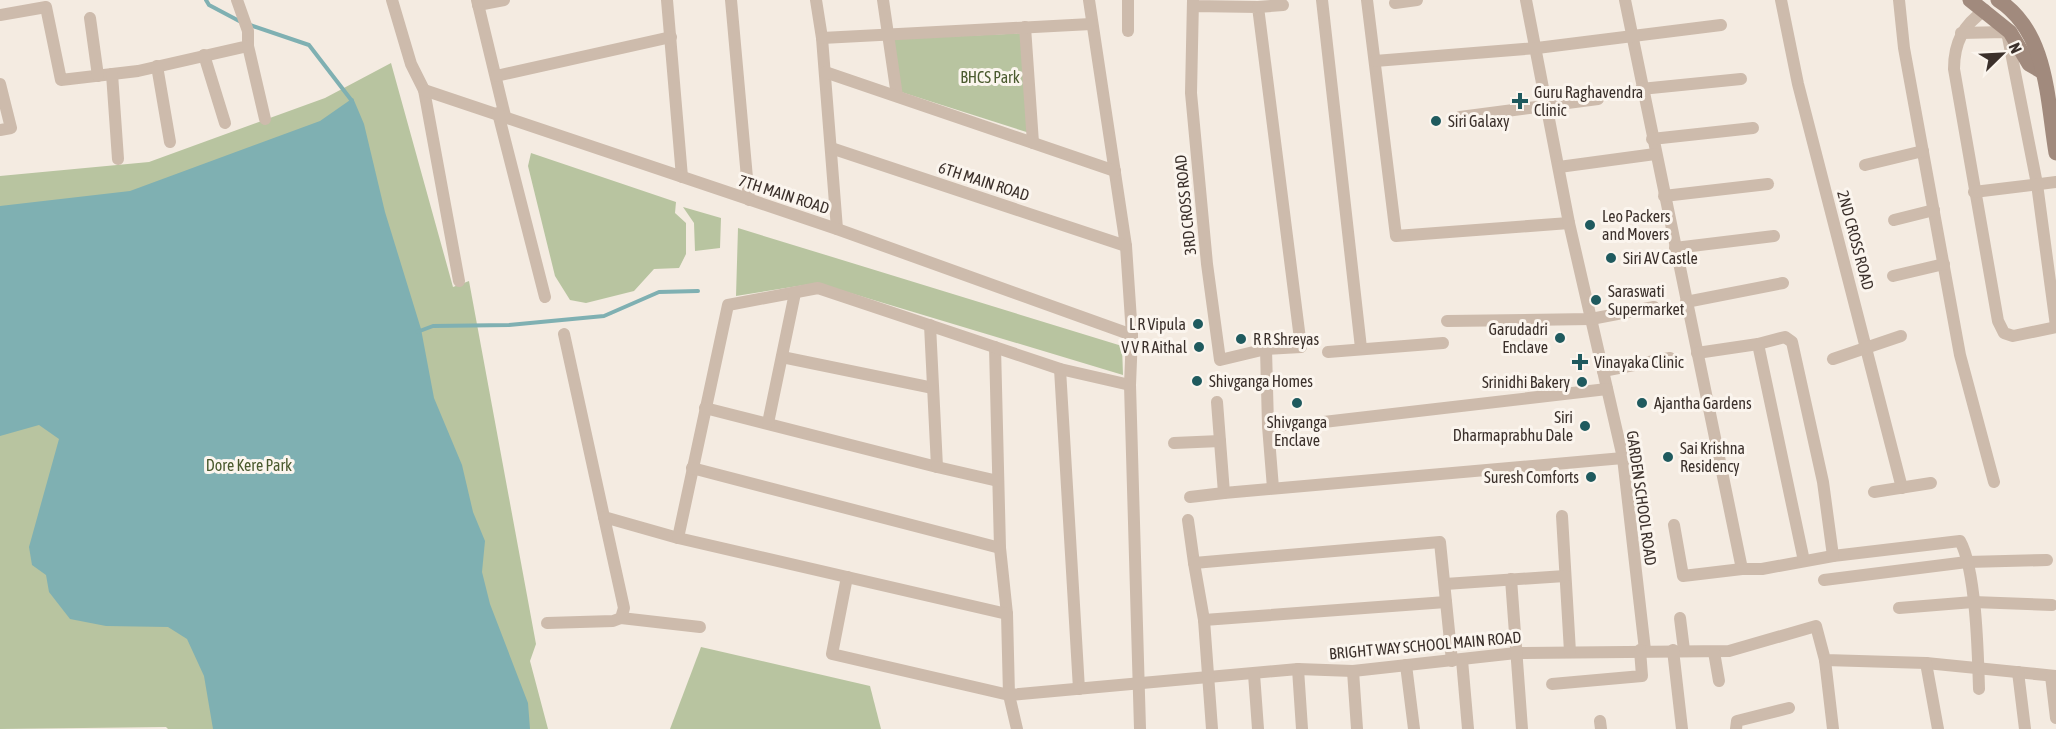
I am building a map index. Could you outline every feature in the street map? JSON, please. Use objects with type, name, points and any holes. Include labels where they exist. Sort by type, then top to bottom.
[{"type":"main road","points":[[1970,0],[2010,32],[2029,64],[2041,71]]},
{"type":"main road","points":[[1985,10],[2002,1],[2031,33],[2041,56],[2041,71],[2051,91],[2056,153]]},
{"type":"street","points":[[237,0],[245,23],[248,46],[265,118]]},
{"type":"street","points":[[392,0],[411,64],[424,90],[459,281]]},
{"type":"street","points":[[504,0],[478,3],[546,297]]},
{"type":"street","points":[[667,0],[682,177]]},
{"type":"street","points":[[731,0],[749,200]]},
{"type":"street","points":[[816,0],[822,38],[837,229]]},
{"type":"street","points":[[883,0],[897,96]]},
{"type":"street","points":[[1089,0],[1126,246],[1132,335],[1130,385],[1140,729]]},
{"type":"street","points":[[1128,0],[1128,31]]},
{"type":"street","points":[[1322,0],[1361,348]]},
{"type":"street","points":[[1367,0],[1396,236],[1569,223]]},
{"type":"street","points":[[1395,3],[1416,0]]},
{"type":"street","name":"GARDEN SCHOOL ROAD","points":[[1526,0],[1569,223],[1623,458],[1643,650],[1642,676],[1552,684]]},
{"type":"street","points":[[1624,0],[1742,569]]},
{"type":"street","name":"2ND CROSS ROAD","points":[[1781,0],[1798,84],[1902,488]]},
{"type":"street","points":[[1899,0],[1904,48],[1960,355],[1994,482]]},
{"type":"street","points":[[1193,3],[1258,7],[1283,5]]},
{"type":"street","name":"3RD CROSS ROAD","points":[[1193,3],[1191,93],[1207,264],[1220,360],[1266,349]]},
{"type":"street","points":[[0,15],[46,7],[61,80],[157,66],[248,46]]},
{"type":"street","points":[[1258,7],[1301,347],[1266,349],[1268,426],[1273,488]]},
{"type":"street","points":[[1961,33],[2007,34],[2037,184],[2056,326],[2013,336],[2004,333],[1998,321],[1954,69],[1956,46],[1961,33],[1975,17],[1985,10]]},
{"type":"street","points":[[90,18],[98,76]]},
{"type":"street","points":[[822,38],[1091,24]]},
{"type":"street","points":[[1374,61],[1537,48],[1721,25]]},
{"type":"street","points":[[1025,27],[1033,143]]},
{"type":"street","points":[[496,76],[671,38]]},
{"type":"street","points":[[204,54],[225,123]]},
{"type":"street","points":[[157,66],[170,142]]},
{"type":"street","points":[[825,72],[1115,171]]},
{"type":"street","points":[[112,74],[118,159]]},
{"type":"street","points":[[1641,89],[1741,79]]},
{"type":"street","points":[[0,84],[11,128],[0,130]]},
{"type":"street","name":"7TH MAIN ROAD","points":[[424,90],[502,114],[837,229],[1132,335]]},
{"type":"street","points":[[1460,117],[1598,99]]},
{"type":"street","points":[[1652,139],[1753,128]]},
{"type":"street","name":"6TH MAIN ROAD","points":[[831,148],[1126,246]]},
{"type":"street","points":[[1865,165],[1923,151]]},
{"type":"street","points":[[1559,167],[1655,154]]},
{"type":"street","points":[[1974,192],[2056,182]]},
{"type":"street","points":[[1664,196],[1768,184]]},
{"type":"street","points":[[1894,220],[1934,210]]},
{"type":"street","points":[[1675,248],[1774,236]]},
{"type":"street","points":[[1893,276],[1944,264]]},
{"type":"street","points":[[1686,302],[1783,283]]},
{"type":"street","points":[[678,538],[728,305],[818,288],[1060,369],[1130,385]]},
{"type":"street","points":[[768,423],[795,292]]},
{"type":"street","points":[[1447,321],[1591,319],[1654,308]]},
{"type":"street","points":[[930,325],[937,466]]},
{"type":"street","points":[[564,334],[624,608],[621,618]]},
{"type":"street","points":[[1833,359],[1901,336]]},
{"type":"street","points":[[1697,353],[1758,344],[1785,337],[1792,342],[1823,482],[1833,556]]},
{"type":"street","points":[[1328,352],[1443,343]]},
{"type":"street","points":[[1758,344],[1804,561]]},
{"type":"street","points":[[995,347],[1000,548],[1007,614],[1009,695],[1017,729]]},
{"type":"street","points":[[782,357],[933,388]]},
{"type":"street","points":[[1603,370],[1670,358]]},
{"type":"street","points":[[1060,369],[1079,690]]},
{"type":"street","points":[[1268,426],[1315,423],[1607,388]]},
{"type":"street","points":[[1217,402],[1224,493]]},
{"type":"street","points":[[705,408],[998,481]]},
{"type":"street","points":[[1173,443],[1220,441]]},
{"type":"street","points":[[1190,497],[1623,458]]},
{"type":"street","points":[[692,468],[1000,548]]},
{"type":"street","points":[[1874,492],[1930,483]]},
{"type":"street","points":[[1562,516],[1570,652]]},
{"type":"street","points":[[604,517],[678,538],[1007,614]]},
{"type":"street","points":[[1188,520],[1204,620],[1212,729]]},
{"type":"street","points":[[1674,525],[1683,576],[1762,569],[1833,556],[1959,541],[1967,562],[1973,602],[1979,689]]},
{"type":"street","points":[[1194,563],[1440,542],[1446,602],[1468,729]]},
{"type":"street","points":[[1824,580],[1967,562],[2047,560]]},
{"type":"street","points":[[1445,584],[1565,576]]},
{"type":"street","name":"BRIGHT WAY SCHOOL MAIN ROAD","points":[[847,577],[832,654],[1009,695],[1137,686],[1298,669],[1353,671],[1516,652],[1729,651],[1816,626],[1825,660]]},
{"type":"street","points":[[1511,579],[1522,729]]},
{"type":"street","points":[[1204,620],[1446,602]]},
{"type":"street","points":[[1899,608],[1973,602],[2052,605]]},
{"type":"street","points":[[547,623],[613,621],[621,618],[700,627]]},
{"type":"street","points":[[1680,618],[1678,650],[1682,729]]},
{"type":"street","points":[[1714,652],[1719,681]]},
{"type":"street","points":[[1833,729],[1825,660],[1926,663],[2053,676],[2056,718]]},
{"type":"street","points":[[1926,663],[1938,729]]},
{"type":"street","points":[[1406,665],[1414,729]]},
{"type":"street","points":[[1298,669],[1302,729]]},
{"type":"street","points":[[1353,671],[1357,729]]},
{"type":"street","points":[[2018,672],[2025,729]]},
{"type":"street","points":[[1254,674],[1258,729]]},
{"type":"street","points":[[1736,729],[1737,721],[1789,708]]},
{"type":"green space","name":"BHCS Park","points":[[1028,33],[1036,135],[901,92],[893,39]]},
{"type":"green space","name":"Dore Kere Park","points":[[391,63],[453,287],[469,281],[536,644],[530,661],[548,729],[168,729],[166,727],[0,729],[0,176],[149,162],[325,98]]},
{"type":"green space","points":[[531,153],[676,202],[675,213],[686,223],[686,254],[679,268],[654,269],[634,291],[586,303],[570,300],[555,276],[528,166]]},
{"type":"green space","points":[[683,207],[721,218],[720,248],[695,251],[694,223]]},
{"type":"green space","points":[[738,228],[1122,346],[1123,375],[817,283],[736,296]]},
{"type":"green space","points":[[701,647],[870,686],[881,729],[670,729]]},
{"type":"water","name":"Dore Kere Park","points":[[353,98],[364,124],[385,212],[421,329],[434,398],[462,465],[473,512],[485,541],[482,572],[490,604],[528,703],[530,729],[213,729],[204,676],[187,639],[168,627],[106,626],[70,619],[49,592],[46,575],[32,565],[29,547],[59,439],[39,425],[0,436],[0,206],[130,191],[320,121]]},
{"type":"waterway","points":[[206,0],[209,5],[243,23]]},
{"type":"waterway","points":[[250,25],[309,45],[352,101]]},
{"type":"waterway","points":[[417,332],[433,326],[509,325],[604,316],[659,292],[698,291]]},
{"type":"place","name":"Guru Raghavendra Clinic","points":[[1520,101]]},
{"type":"place","name":"Siri Galaxy","points":[[1436,121]]},
{"type":"place","name":"Leo Packers and Movers","points":[[1590,225]]},
{"type":"place","name":"Siri AV Castle","points":[[1611,258]]},
{"type":"place","name":"Saraswati Supermarket","points":[[1596,300]]},
{"type":"place","name":"L R Vipula","points":[[1198,324]]},
{"type":"place","name":"Garudadri Enclave","points":[[1560,338]]},
{"type":"place","name":"R R Shreyas","points":[[1241,339]]},
{"type":"place","name":"V V R Aithal","points":[[1199,347]]},
{"type":"place","name":"Vinayaka Clinic","points":[[1580,362]]},
{"type":"place","name":"Shivganga Homes","points":[[1197,381]]},
{"type":"place","name":"Srinidhi Bakery","points":[[1582,382]]},
{"type":"place","name":"Shivganga Enclave","points":[[1297,403]]},
{"type":"place","name":"Ajantha Gardens","points":[[1642,403]]},
{"type":"place","name":"Siri Dharmaprabhu Dale","points":[[1585,426]]},
{"type":"place","name":"Sai Krishna Residency","points":[[1668,457]]},
{"type":"place","name":"Suresh Comforts","points":[[1591,477]]}]
